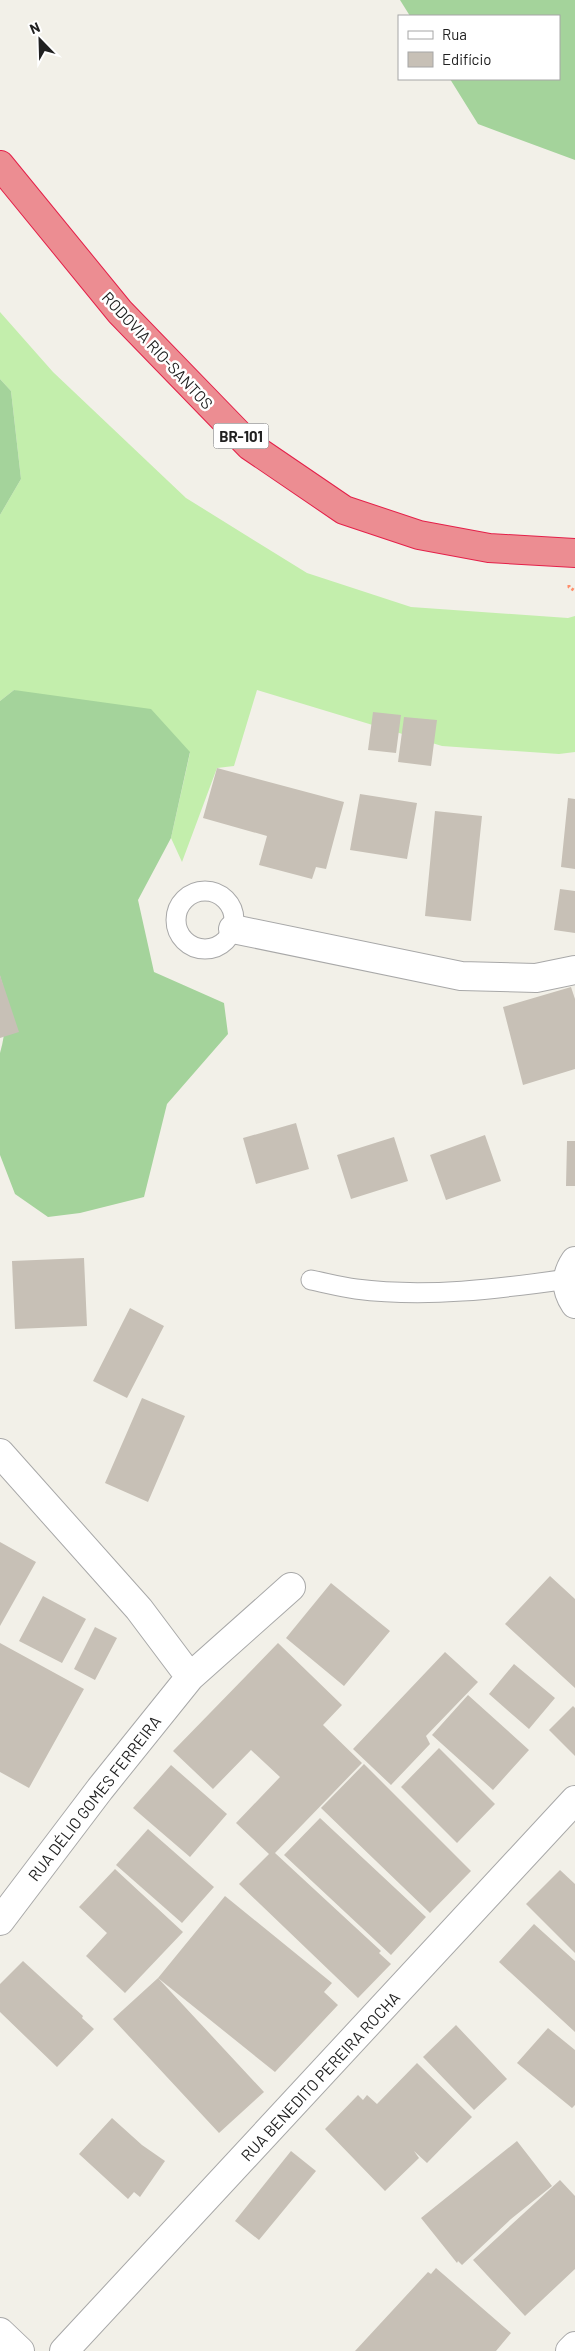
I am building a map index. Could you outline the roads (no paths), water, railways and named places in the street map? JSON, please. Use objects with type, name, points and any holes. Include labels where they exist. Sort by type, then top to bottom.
[{"type":"highway","name":"RODOVIA RIO-SANTOS","points":[[0,165],[120,312],[250,446],[344,510],[419,535],[489,548],[575,553]]},
{"type":"street","points":[[233,929],[461,976],[536,978],[575,970]]},
{"type":"street","points":[[0,1453],[139,1609],[190,1677]]},
{"type":"street","name":"RUA DÉLIO GOMES FERREIRA","points":[[0,1921],[100,1789],[190,1677],[291,1587]]},
{"type":"street","name":"RUA BENEDITO PEREIRA ROCHA","points":[[64,2351],[575,1800]]},
{"type":"street","points":[[0,2332],[20,2351]]},
{"type":"street","points":[[570,2351],[575,2346]]},
{"type":"lane","points":[[311,1280],[356,1289],[410,1292],[492,1290],[572,1282]]}]
